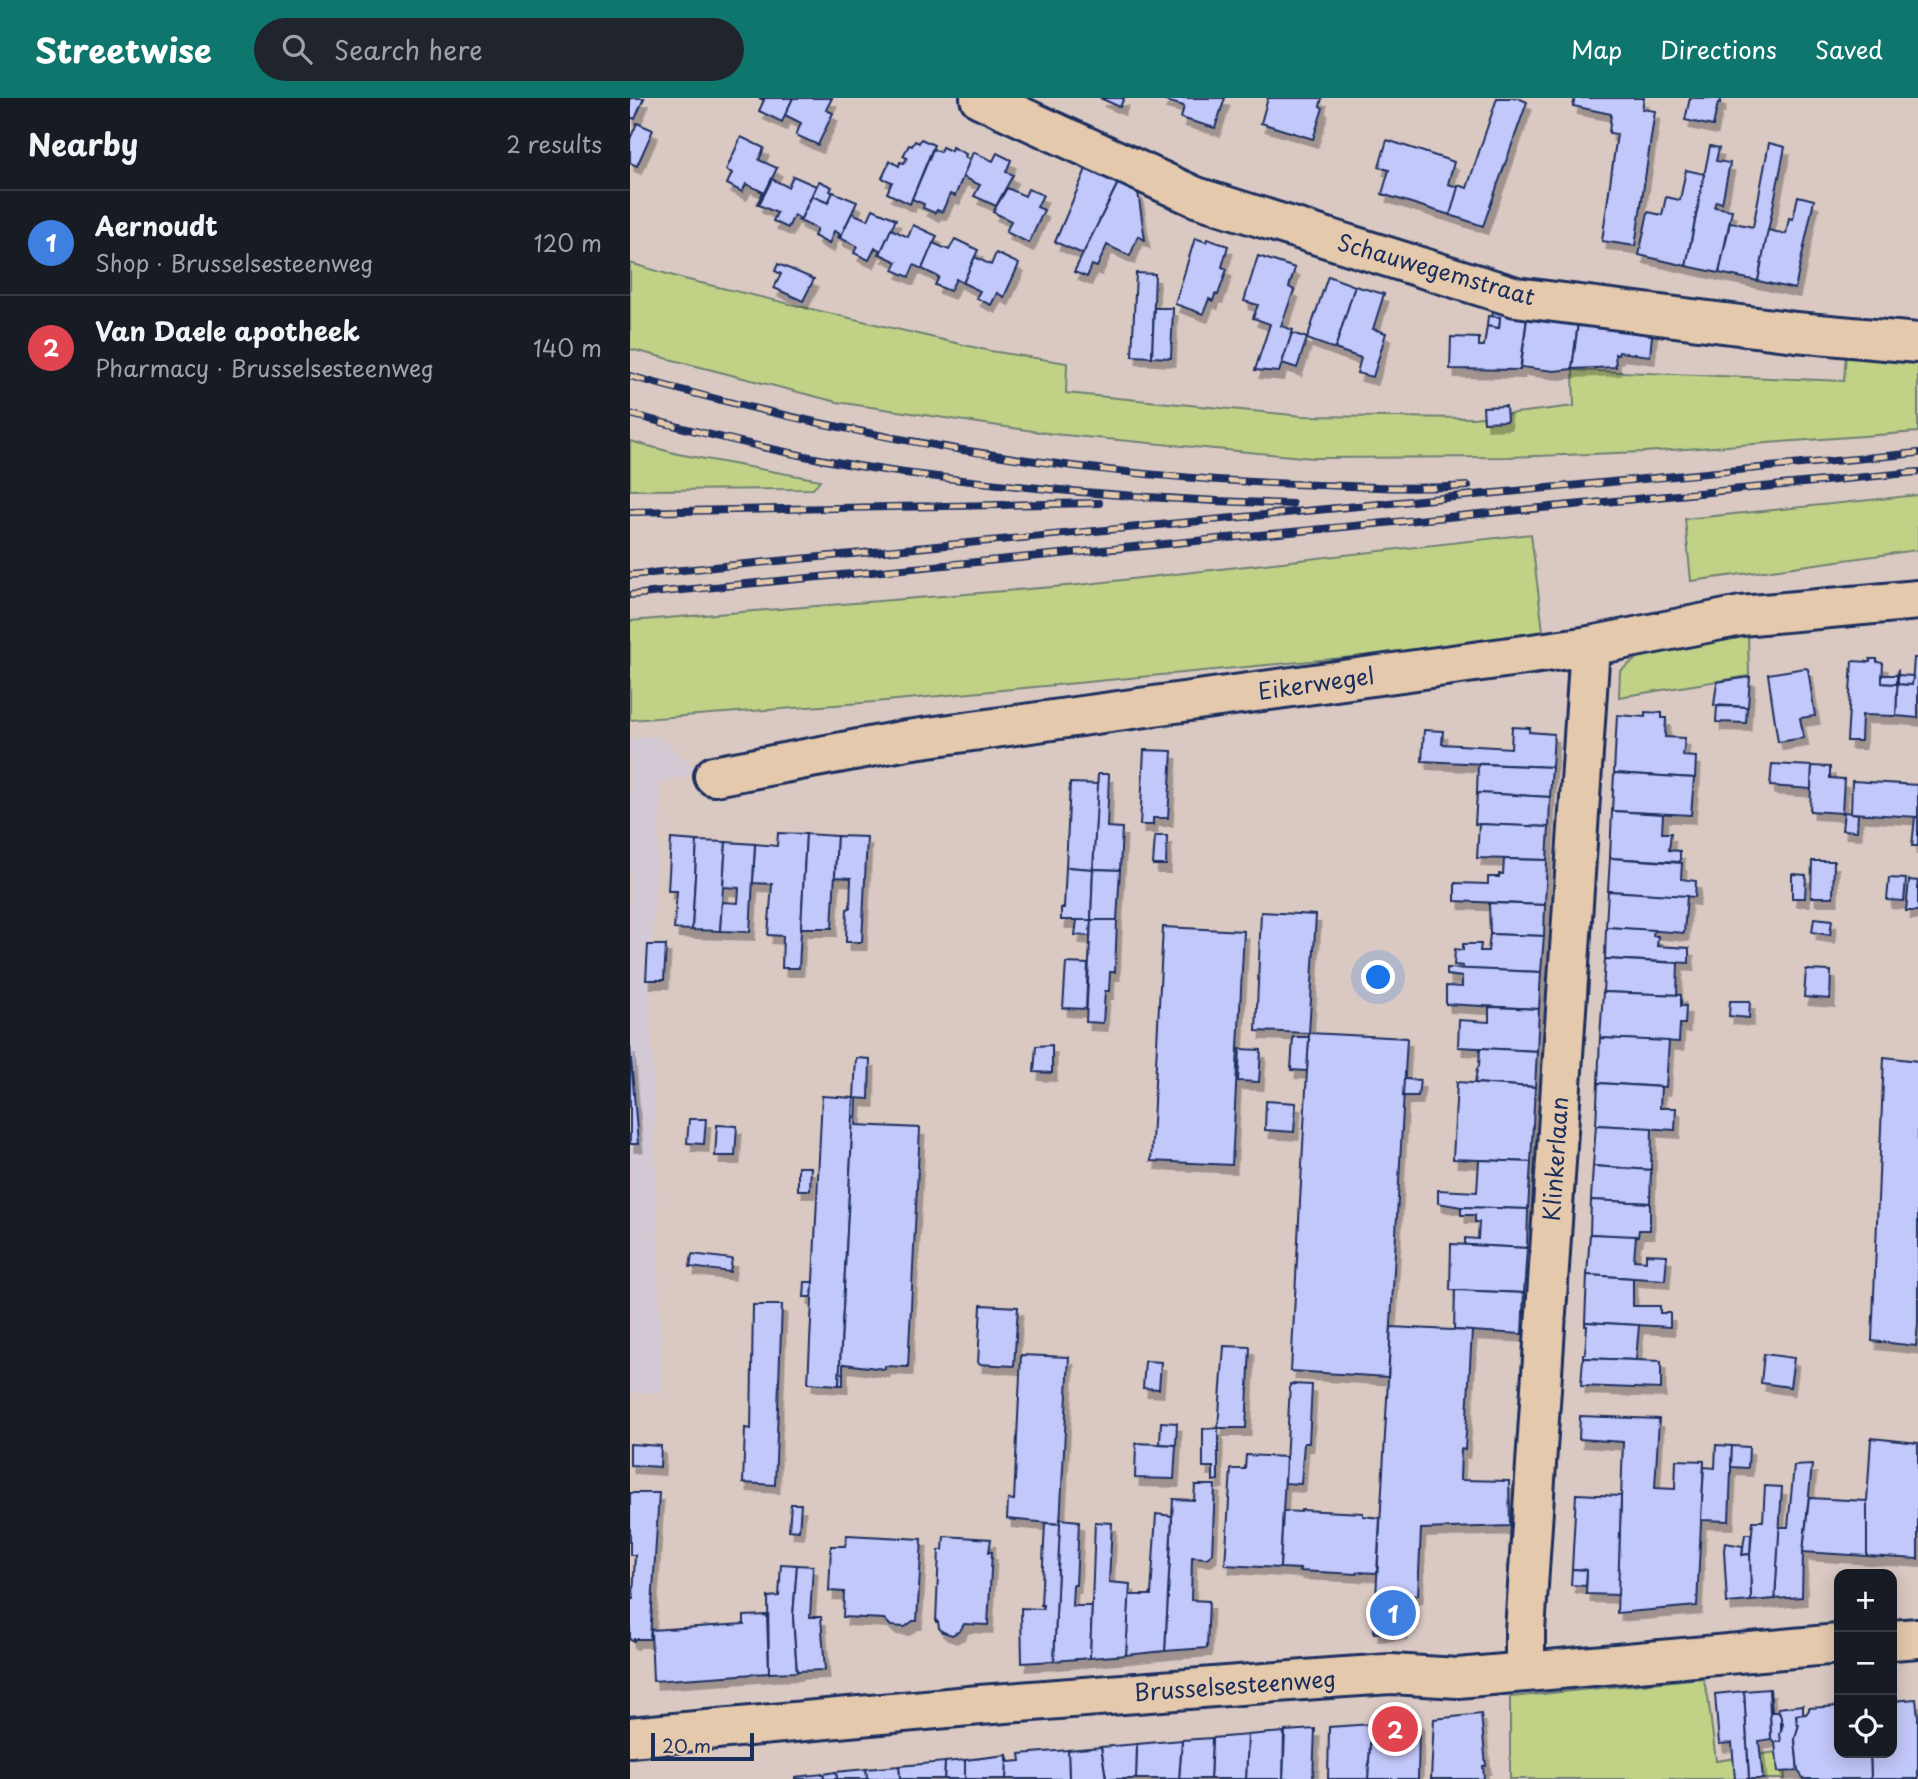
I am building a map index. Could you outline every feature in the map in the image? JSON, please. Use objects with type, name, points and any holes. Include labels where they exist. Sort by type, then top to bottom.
[{"type":"street","name":"Schauwegemstraat","points":[[980,98],[1196,197],[1516,297],[1796,332],[1918,343]]},
{"type":"street","name":"Eikerwegel","points":[[714,776],[906,740],[1590,646],[1741,616],[1918,600]]},
{"type":"street","name":"Klinkerlaan","points":[[1525,1671],[1526,1603],[1590,646]]},
{"type":"street","points":[[1897,1639],[1918,1637]]},
{"type":"street","name":"Brusselsesteenweg","points":[[630,1737],[967,1706],[1330,1678],[1391,1674],[1458,1678],[1834,1644]]},
{"type":"shaded area","points":[[659,736],[699,773],[659,782],[661,801],[650,977],[662,1393],[630,1393],[630,739]]},
{"type":"green space","points":[[630,263],[684,279],[990,351],[1067,363],[1066,393],[1303,416],[1473,418],[1574,406],[1573,370],[1844,381],[1846,353],[1918,364],[1918,432],[1644,452],[1508,457],[1313,458],[1053,434],[837,402],[630,349]]},
{"type":"green space","points":[[630,441],[678,454],[820,480],[813,489],[630,490]]},
{"type":"green space","points":[[1918,495],[1918,550],[1691,581],[1685,519]]},
{"type":"green space","points":[[1531,534],[1544,639],[875,702],[630,720],[630,621],[1078,585]]},
{"type":"green space","points":[[1748,635],[1749,676],[1619,697],[1620,671],[1644,653]]},
{"type":"green space","points":[[1703,1678],[1716,1761],[1783,1751],[1785,1779],[1510,1779],[1510,1697]]},
{"type":"building","points":[[630,98],[644,98],[635,119],[630,117]]},
{"type":"building","points":[[759,98],[793,98],[782,122],[759,111],[764,100]]},
{"type":"building","points":[[793,98],[832,98],[826,110],[833,113],[818,145],[796,135],[801,123],[785,115]]},
{"type":"building","points":[[1100,98],[1124,98],[1120,107]]},
{"type":"building","points":[[1225,98],[1215,128],[1181,118],[1184,106],[1162,100]]},
{"type":"building","points":[[1268,98],[1322,98],[1320,106],[1323,108],[1313,139],[1261,123]]},
{"type":"building","points":[[1497,98],[1518,98],[1527,102],[1483,226],[1450,215],[1458,185],[1467,188]]},
{"type":"building","points":[[1575,98],[1644,98],[1642,109],[1655,111],[1635,246],[1602,241],[1617,134],[1609,133],[1611,114],[1573,106]]},
{"type":"building","points":[[1690,98],[1721,98],[1713,126],[1685,120]]},
{"type":"building","points":[[637,123],[653,130],[637,166],[630,163],[630,139]]},
{"type":"building","points":[[741,137],[764,148],[759,160],[777,168],[759,205],[757,204],[763,192],[746,184],[742,192],[727,184],[732,173],[726,170]]},
{"type":"building","points":[[921,139],[934,145],[910,204],[887,193],[892,182],[882,178],[890,161],[899,166],[900,162],[904,163],[907,158],[903,156],[909,145],[912,146],[915,141],[919,143]]},
{"type":"building","points":[[1387,140],[1454,162],[1448,184],[1458,187],[1450,215],[1382,194],[1389,170],[1379,167]]},
{"type":"building","points":[[1769,143],[1785,147],[1758,281],[1719,273],[1730,222],[1753,227]]},
{"type":"building","points":[[1710,146],[1719,148],[1716,161],[1730,163],[1722,203],[1716,201],[1714,207],[1732,210],[1719,273],[1686,266]]},
{"type":"building","points":[[942,147],[951,151],[952,147],[966,154],[965,157],[970,160],[955,196],[950,194],[942,212],[937,210],[935,213],[912,199],[933,149],[940,152]]},
{"type":"building","points":[[973,152],[993,161],[997,153],[1011,160],[1006,172],[1013,175],[996,206],[974,196],[980,185],[963,177]]},
{"type":"building","points":[[1086,169],[1118,183],[1083,254],[1055,242]]},
{"type":"building","points":[[1686,170],[1704,174],[1686,266],[1639,255],[1648,212],[1662,215],[1666,197],[1680,200]]},
{"type":"building","points":[[793,176],[816,186],[800,221],[794,215],[788,228],[773,221],[777,213],[759,205],[772,179],[788,187]]},
{"type":"building","points":[[819,181],[832,187],[830,191],[833,193],[828,203],[812,196]]},
{"type":"building","points":[[1118,183],[1138,192],[1145,240],[1138,236],[1130,256],[1107,245],[1097,267],[1092,265],[1087,277],[1074,272]]},
{"type":"building","points":[[1007,188],[1025,196],[1028,189],[1043,195],[1037,207],[1044,210],[1029,243],[1006,232],[1011,221],[993,212]]},
{"type":"building","points":[[833,192],[857,202],[840,238],[840,234],[834,231],[829,244],[814,236],[817,229],[800,221],[812,196],[828,203]]},
{"type":"building","points":[[1798,196],[1814,200],[1795,289],[1758,281],[1768,230],[1786,234],[1789,218],[1793,219]]},
{"type":"building","points":[[873,209],[896,219],[880,254],[880,250],[875,248],[869,260],[854,253],[857,246],[840,238],[852,213],[868,220]]},
{"type":"building","points":[[913,225],[937,236],[922,269],[914,265],[909,277],[893,270],[897,262],[880,254],[891,229],[908,237]]},
{"type":"building","points":[[1195,238],[1228,246],[1222,267],[1227,269],[1218,295],[1215,294],[1213,301],[1209,299],[1203,314],[1175,304]]},
{"type":"building","points":[[955,239],[978,250],[963,283],[956,279],[950,291],[935,285],[939,277],[922,269],[933,243],[949,250]]},
{"type":"building","points":[[996,253],[1019,264],[1004,297],[997,293],[991,305],[976,298],[980,291],[963,283],[975,257],[991,265]]},
{"type":"building","points":[[1258,256],[1295,268],[1289,287],[1294,290],[1281,326],[1293,330],[1279,372],[1255,370],[1270,324],[1253,318],[1258,305],[1244,301]]},
{"type":"building","points":[[778,264],[814,279],[803,301],[774,288],[781,274],[775,271]]},
{"type":"building","points":[[1136,273],[1155,274],[1152,357],[1132,356]]},
{"type":"building","points":[[1328,276],[1355,286],[1335,349],[1307,339]]},
{"type":"building","points":[[1355,286],[1384,294],[1373,329],[1386,333],[1373,377],[1357,373],[1361,358],[1335,349]]},
{"type":"building","points":[[1494,306],[1528,310],[1520,370],[1450,369],[1451,337],[1479,338],[1479,346],[1484,346],[1487,326],[1499,328],[1500,317],[1492,317]]},
{"type":"building","points":[[1154,308],[1173,308],[1171,358],[1152,357]]},
{"type":"building","points":[[1528,310],[1579,316],[1572,369],[1554,371],[1521,367]]},
{"type":"building","points":[[1488,316],[1500,317],[1499,328],[1487,326]]},
{"type":"building","points":[[1579,316],[1653,326],[1650,356],[1619,352],[1618,355],[1615,354],[1616,367],[1572,369]]},
{"type":"building","points":[[1292,333],[1307,338],[1297,368],[1282,363]]},
{"type":"building","points":[[1506,406],[1507,421],[1484,422],[1483,407]]},
{"type":"building","points":[[1914,658],[1918,658],[1918,718],[1896,716],[1898,669],[1898,684],[1912,685]]},
{"type":"building","points":[[1870,659],[1883,663],[1882,683],[1897,684],[1898,669],[1896,716],[1862,715],[1861,741],[1847,741],[1852,661],[1870,662]]},
{"type":"building","points":[[1808,669],[1815,716],[1800,718],[1804,738],[1778,742],[1768,674]]},
{"type":"building","points":[[1882,675],[1897,675],[1897,684],[1882,683]]},
{"type":"building","points":[[1898,675],[1913,676],[1912,685],[1898,684]]},
{"type":"building","points":[[1750,677],[1748,707],[1714,705],[1717,682]]},
{"type":"building","points":[[1717,706],[1747,707],[1746,723],[1716,722]]},
{"type":"building","points":[[1645,712],[1662,713],[1662,718],[1666,718],[1665,737],[1685,738],[1683,756],[1696,757],[1695,778],[1614,773],[1617,715],[1645,717]]},
{"type":"building","points":[[1512,727],[1530,728],[1529,732],[1554,734],[1552,767],[1422,761],[1424,730],[1443,731],[1442,744],[1511,748]]},
{"type":"building","points":[[1144,750],[1172,751],[1168,818],[1153,818],[1153,825],[1140,825]]},
{"type":"building","points":[[1478,764],[1552,767],[1550,797],[1477,793]]},
{"type":"building","points":[[1772,764],[1812,766],[1811,789],[1770,786]]},
{"type":"building","points":[[1812,766],[1830,767],[1830,778],[1844,779],[1842,813],[1810,811]]},
{"type":"building","points":[[1614,773],[1694,778],[1691,815],[1612,811]]},
{"type":"building","points":[[1098,774],[1109,774],[1107,827],[1122,828],[1120,870],[1093,869]]},
{"type":"building","points":[[1852,781],[1918,785],[1918,817],[1851,813]]},
{"type":"building","points":[[1070,783],[1098,784],[1093,869],[1066,867]]},
{"type":"building","points":[[1477,793],[1550,797],[1549,827],[1475,824]]},
{"type":"building","points":[[1612,811],[1663,814],[1662,833],[1671,833],[1669,850],[1680,851],[1680,862],[1610,858]]},
{"type":"building","points":[[1844,812],[1858,814],[1857,831],[1842,830]]},
{"type":"building","points":[[1915,817],[1918,817],[1918,846],[1912,846]]},
{"type":"building","points":[[1479,824],[1549,827],[1547,860],[1477,858]]},
{"type":"building","points":[[778,833],[806,834],[799,968],[782,968],[783,936],[768,935],[772,884],[753,883],[755,844],[777,846]]},
{"type":"building","points":[[806,834],[837,836],[832,928],[801,928]]},
{"type":"building","points":[[837,836],[867,837],[862,942],[846,942],[851,878],[835,877]]},
{"type":"building","points":[[1155,836],[1167,836],[1166,865],[1153,865]]},
{"type":"building","points":[[671,839],[697,841],[692,930],[674,929],[677,891],[668,891]]},
{"type":"building","points":[[697,841],[726,842],[720,931],[692,930]]},
{"type":"building","points":[[726,842],[755,844],[750,932],[720,931],[722,902],[738,903],[739,888],[723,887]]},
{"type":"building","points":[[1610,858],[1682,863],[1681,879],[1696,881],[1695,897],[1608,891]]},
{"type":"building","points":[[1504,859],[1547,860],[1545,905],[1455,901],[1455,883],[1488,884],[1488,877],[1499,877],[1499,874],[1503,874]]},
{"type":"building","points":[[1812,861],[1834,861],[1833,897],[1811,897]]},
{"type":"building","points":[[1066,867],[1093,869],[1091,920],[1061,920]]},
{"type":"building","points":[[1093,869],[1120,870],[1117,920],[1091,920]]},
{"type":"building","points":[[1792,874],[1806,875],[1805,898],[1792,898]]},
{"type":"building","points":[[1889,878],[1906,879],[1904,901],[1887,900]]},
{"type":"building","points":[[1909,880],[1918,881],[1918,911],[1906,911]]},
{"type":"building","points":[[1608,891],[1687,896],[1684,933],[1606,927]]},
{"type":"building","points":[[1489,903],[1545,905],[1544,936],[1490,934]]},
{"type":"building","points":[[1261,912],[1316,915],[1309,1033],[1256,1031]]},
{"type":"building","points":[[1814,918],[1832,920],[1830,935],[1812,932]]},
{"type":"building","points":[[1077,920],[1091,920],[1090,936],[1075,935]]},
{"type":"building","points":[[1091,920],[1117,920],[1115,972],[1110,972],[1109,991],[1105,991],[1103,1023],[1086,1022]]},
{"type":"building","points":[[1163,927],[1244,931],[1232,1165],[1151,1161]]},
{"type":"building","points":[[1606,927],[1654,930],[1653,936],[1658,936],[1657,946],[1689,948],[1689,963],[1605,959]]},
{"type":"building","points":[[1490,934],[1544,936],[1541,972],[1463,969],[1463,966],[1454,965],[1455,949],[1463,950],[1463,944],[1481,944],[1480,951],[1488,951]]},
{"type":"building","points":[[648,945],[666,945],[664,980],[646,980]]},
{"type":"building","points":[[1605,959],[1678,963],[1677,995],[1603,992]]},
{"type":"building","points":[[1066,963],[1088,964],[1086,1009],[1063,1008]]},
{"type":"building","points":[[1447,968],[1541,972],[1539,1009],[1446,1004],[1446,986],[1462,987],[1462,977],[1447,975]]},
{"type":"building","points":[[1806,970],[1831,971],[1830,999],[1804,997]]},
{"type":"building","points":[[1603,992],[1681,995],[1681,1006],[1686,1006],[1685,1024],[1680,1024],[1679,1042],[1600,1038]]},
{"type":"building","points":[[1730,1001],[1750,1001],[1749,1018],[1729,1016]]},
{"type":"building","points":[[1489,1007],[1539,1009],[1537,1051],[1458,1047],[1459,1020],[1489,1022]]},
{"type":"building","points":[[1309,1033],[1407,1038],[1388,1377],[1291,1371]]},
{"type":"building","points":[[1293,1037],[1309,1037],[1307,1071],[1291,1070]]},
{"type":"building","points":[[1600,1038],[1669,1041],[1666,1087],[1598,1083]]},
{"type":"building","points":[[630,1045],[638,1144],[630,1144]]},
{"type":"building","points":[[1052,1045],[1052,1073],[1034,1072],[1036,1046]]},
{"type":"building","points":[[1480,1048],[1537,1051],[1535,1087],[1475,1083]]},
{"type":"building","points":[[1240,1049],[1261,1050],[1259,1082],[1238,1081]]},
{"type":"building","points":[[1884,1057],[1918,1061],[1916,1346],[1872,1341]]},
{"type":"building","points":[[856,1058],[870,1059],[869,1099],[854,1098]]},
{"type":"building","points":[[1404,1079],[1420,1080],[1418,1096],[1403,1096]]},
{"type":"building","points":[[1457,1082],[1535,1087],[1531,1162],[1453,1159]]},
{"type":"building","points":[[1598,1083],[1661,1087],[1660,1108],[1676,1108],[1675,1130],[1596,1125]]},
{"type":"building","points":[[822,1096],[854,1098],[839,1385],[808,1383]]},
{"type":"building","points":[[854,1098],[857,1099],[856,1125],[920,1128],[908,1367],[885,1366],[885,1369],[843,1364],[843,1385],[839,1385]]},
{"type":"building","points":[[1266,1101],[1296,1103],[1294,1132],[1265,1130]]},
{"type":"building","points":[[689,1119],[706,1119],[704,1144],[687,1143]]},
{"type":"building","points":[[717,1125],[737,1126],[735,1156],[715,1156]]},
{"type":"building","points":[[1596,1125],[1652,1128],[1651,1170],[1593,1166]]},
{"type":"building","points":[[1479,1160],[1531,1162],[1528,1209],[1461,1207],[1438,1203],[1438,1190],[1477,1192]]},
{"type":"building","points":[[1593,1166],[1651,1170],[1650,1203],[1591,1200]]},
{"type":"building","points":[[798,1167],[811,1167],[810,1190],[798,1190]]},
{"type":"building","points":[[1591,1200],[1650,1203],[1650,1230],[1639,1230],[1638,1237],[1590,1234]]},
{"type":"building","points":[[1461,1207],[1528,1209],[1527,1248],[1465,1245],[1465,1238],[1478,1239],[1479,1222],[1475,1222],[1475,1215],[1461,1215]]},
{"type":"building","points":[[1590,1234],[1636,1236],[1634,1260],[1646,1261],[1646,1254],[1667,1255],[1665,1280],[1587,1275]]},
{"type":"building","points":[[1451,1244],[1527,1248],[1524,1293],[1450,1290]]},
{"type":"building","points":[[692,1254],[732,1259],[730,1272],[690,1267]]},
{"type":"building","points":[[1587,1275],[1633,1278],[1633,1306],[1660,1306],[1660,1313],[1670,1313],[1670,1327],[1585,1322]]},
{"type":"building","points":[[805,1282],[813,1282],[812,1297],[804,1297]]},
{"type":"building","points":[[1455,1290],[1524,1293],[1522,1334],[1454,1330]]},
{"type":"building","points":[[753,1305],[782,1305],[775,1485],[743,1483],[745,1428],[751,1429]]},
{"type":"building","points":[[981,1305],[1018,1307],[1014,1366],[978,1364]]},
{"type":"building","points":[[1585,1322],[1639,1325],[1636,1360],[1583,1358],[1587,1326]]},
{"type":"building","points":[[1391,1327],[1472,1331],[1465,1450],[1461,1449],[1460,1480],[1509,1481],[1510,1526],[1421,1529],[1418,1595],[1410,1596],[1408,1621],[1402,1631],[1374,1633]]},
{"type":"building","points":[[1224,1346],[1250,1347],[1246,1428],[1218,1428]]},
{"type":"building","points":[[1764,1354],[1794,1358],[1790,1387],[1761,1383]]},
{"type":"building","points":[[1021,1355],[1069,1357],[1060,1524],[1007,1519],[1008,1499],[1014,1500]]},
{"type":"building","points":[[1583,1358],[1661,1361],[1661,1389],[1581,1386]]},
{"type":"building","points":[[1145,1361],[1161,1362],[1159,1389],[1143,1388]]},
{"type":"building","points":[[1290,1384],[1312,1385],[1309,1443],[1304,1443],[1301,1484],[1285,1483]]},
{"type":"building","points":[[1580,1416],[1659,1419],[1655,1488],[1675,1489],[1676,1460],[1704,1461],[1697,1606],[1617,1613],[1623,1442],[1579,1439]]},
{"type":"building","points":[[1161,1422],[1177,1423],[1176,1445],[1160,1444]]},
{"type":"building","points":[[1218,1428],[1218,1480],[1213,1481],[1213,1467],[1203,1467],[1203,1429]]},
{"type":"building","points":[[1871,1438],[1918,1443],[1918,1559],[1867,1556]]},
{"type":"building","points":[[1136,1443],[1176,1445],[1174,1479],[1135,1478]]},
{"type":"building","points":[[630,1444],[661,1446],[660,1467],[630,1465]]},
{"type":"building","points":[[1716,1445],[1732,1446],[1729,1521],[1701,1520],[1704,1467],[1715,1468]]},
{"type":"building","points":[[1732,1446],[1749,1447],[1748,1468],[1731,1467]]},
{"type":"building","points":[[1246,1455],[1286,1457],[1280,1568],[1225,1565],[1231,1469],[1245,1469]]},
{"type":"building","points":[[1812,1465],[1803,1552],[1802,1597],[1775,1599],[1779,1527],[1788,1527],[1794,1466]]},
{"type":"building","points":[[1195,1485],[1215,1485],[1212,1554],[1207,1558],[1192,1557],[1191,1600],[1209,1601],[1207,1648],[1165,1651],[1173,1499],[1194,1500]]},
{"type":"building","points":[[1765,1486],[1782,1487],[1775,1599],[1751,1601],[1750,1554],[1753,1521],[1763,1521]]},
{"type":"building","points":[[630,1493],[659,1493],[650,1639],[634,1641],[630,1640],[630,1599],[633,1599],[635,1555],[630,1555]]},
{"type":"building","points":[[1576,1494],[1621,1496],[1618,1595],[1586,1594],[1587,1570],[1572,1569]]},
{"type":"building","points":[[1809,1498],[1867,1501],[1867,1556],[1803,1552]]},
{"type":"building","points":[[791,1504],[801,1504],[799,1531],[789,1530]]},
{"type":"building","points":[[1283,1511],[1363,1513],[1363,1516],[1380,1518],[1377,1573],[1280,1568]]},
{"type":"building","points":[[1156,1514],[1172,1516],[1165,1651],[1126,1655],[1129,1595],[1151,1595]]},
{"type":"building","points":[[1060,1519],[1079,1521],[1076,1585],[1073,1585],[1072,1606],[1092,1606],[1090,1658],[1054,1661]]},
{"type":"building","points":[[1095,1522],[1112,1523],[1109,1582],[1130,1584],[1126,1655],[1090,1658]]},
{"type":"building","points":[[1045,1523],[1060,1524],[1054,1661],[1022,1663],[1021,1608],[1043,1609]]},
{"type":"building","points":[[1745,1534],[1751,1534],[1750,1554],[1742,1555]]},
{"type":"building","points":[[847,1535],[922,1539],[917,1621],[905,1627],[891,1626],[884,1619],[843,1617],[844,1592],[829,1591],[831,1546],[845,1546]]},
{"type":"building","points":[[944,1536],[991,1539],[988,1625],[964,1624],[960,1631],[952,1635],[943,1632],[936,1622],[939,1550],[943,1550]]},
{"type":"building","points":[[1725,1543],[1743,1546],[1742,1555],[1750,1554],[1751,1601],[1727,1603]]},
{"type":"building","points":[[781,1564],[797,1565],[793,1617],[797,1672],[769,1673],[768,1597],[779,1596]]},
{"type":"building","points":[[797,1565],[813,1566],[810,1617],[821,1617],[825,1670],[797,1671],[793,1617]]},
{"type":"building","points":[[1572,1569],[1587,1570],[1586,1586],[1571,1585]]},
{"type":"building","points":[[767,1615],[769,1673],[653,1681],[651,1630],[744,1624],[744,1616]]},
{"type":"building","points":[[1769,1689],[1772,1712],[1778,1712],[1781,1716],[1781,1742],[1771,1739]]},
{"type":"building","points":[[1769,1689],[1771,1739],[1759,1741],[1763,1779],[1749,1779],[1744,1691]]},
{"type":"building","points":[[1744,1691],[1749,1779],[1735,1779],[1732,1743],[1719,1744],[1715,1694]]},
{"type":"building","points":[[1916,1699],[1918,1779],[1871,1779],[1870,1758],[1897,1758],[1897,1701]]},
{"type":"building","points":[[1803,1705],[1803,1714],[1796,1715],[1799,1724],[1795,1739],[1798,1771],[1778,1772],[1775,1742],[1781,1742],[1783,1724],[1778,1708]]},
{"type":"building","points":[[1834,1706],[1834,1758],[1870,1758],[1871,1779],[1804,1779],[1798,1771],[1795,1739],[1799,1724],[1796,1715],[1806,1714],[1809,1708]]},
{"type":"building","points":[[1481,1714],[1486,1766],[1483,1766],[1484,1779],[1431,1779],[1434,1719]]},
{"type":"building","points":[[1417,1720],[1418,1779],[1368,1779],[1371,1724]]},
{"type":"building","points":[[1371,1724],[1368,1779],[1328,1779],[1329,1727]]},
{"type":"building","points":[[1315,1729],[1313,1779],[1283,1779],[1285,1731]]},
{"type":"building","points":[[1284,1732],[1283,1779],[1246,1779],[1248,1735]]},
{"type":"building","points":[[1248,1735],[1246,1779],[1210,1779],[1212,1738]]},
{"type":"building","points":[[1212,1738],[1210,1779],[1179,1779],[1182,1740]]},
{"type":"building","points":[[1182,1740],[1179,1779],[1136,1779],[1137,1744]]},
{"type":"building","points":[[1137,1744],[1136,1779],[1106,1779],[1101,1747]]},
{"type":"building","points":[[1101,1747],[1106,1779],[1069,1779],[1068,1750]]},
{"type":"building","points":[[1068,1750],[1069,1779],[1006,1779],[1007,1755],[1009,1762],[1021,1761],[1020,1754]]},
{"type":"building","points":[[1007,1755],[1006,1779],[965,1779],[965,1760]]},
{"type":"building","points":[[965,1760],[965,1779],[944,1779],[945,1762]]},
{"type":"building","points":[[945,1762],[944,1779],[900,1779],[899,1766]]},
{"type":"building","points":[[899,1766],[900,1779],[867,1779],[866,1769]]},
{"type":"building","points":[[866,1769],[867,1779],[837,1779],[836,1772]]},
{"type":"building","points":[[836,1772],[837,1779],[824,1779],[823,1774]]},
{"type":"building","points":[[823,1774],[824,1779],[795,1779],[795,1777]]},
{"type":"railway","points":[[630,376],[712,398],[876,435],[1042,462],[1125,472],[1293,484],[1424,488],[1468,486]]},
{"type":"railway","points":[[630,414],[767,448],[905,473],[1098,493],[1292,504]]},
{"type":"railway","points":[[630,575],[1918,453]]},
{"type":"railway","points":[[630,595],[1918,472]]},
{"type":"railway","points":[[630,512],[1099,503]]},
{"type":"place","name":"Aernoudt","points":[[1393,1613]]},
{"type":"place","name":"Van Daele apotheek","points":[[1395,1729]]}]
